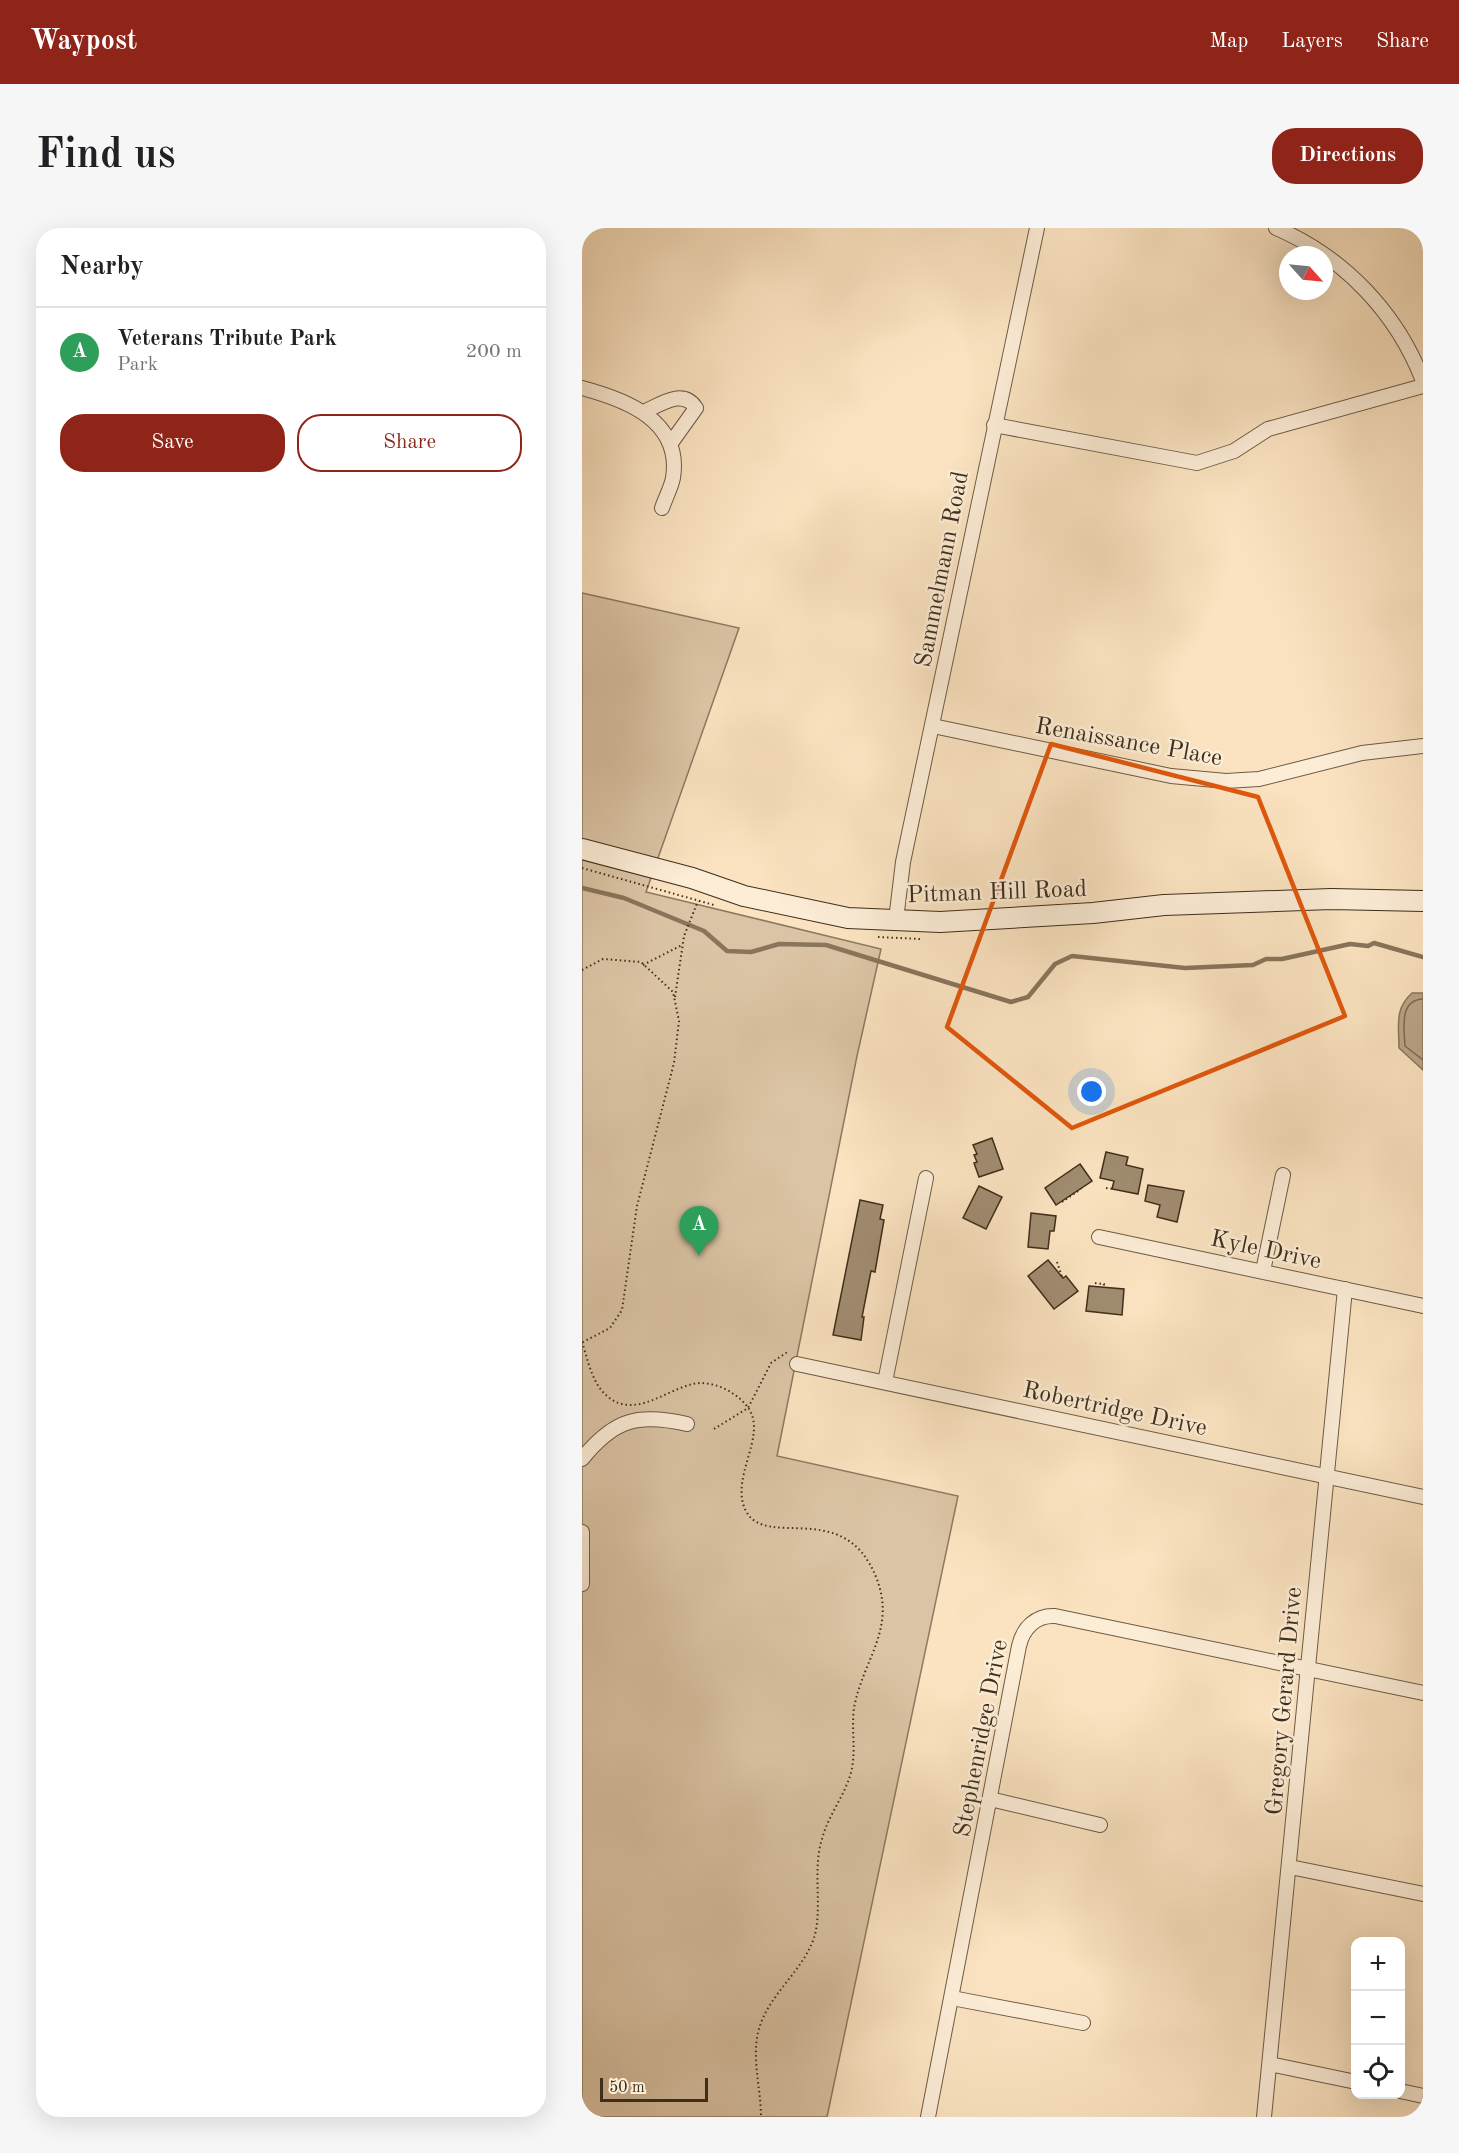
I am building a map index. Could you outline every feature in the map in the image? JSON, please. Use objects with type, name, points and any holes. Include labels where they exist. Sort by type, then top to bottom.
[{"type":"main road","name":"Pitman Hill Road","points":[[582,849],[692,878],[744,896],[848,918],[940,922],[1093,913],[1164,905],[1331,899],[1423,901]]},
{"type":"street","name":"Sammelmann Road","points":[[896,920],[903,862],[1037,228]]},
{"type":"street","points":[[1276,228],[1319,250],[1373,296],[1394,322],[1411,350],[1423,381]]},
{"type":"street","points":[[994,425],[1197,463],[1234,451],[1268,429],[1423,386]]},
{"type":"street","points":[[582,388],[625,400],[644,412],[671,442],[673,479],[662,508]]},
{"type":"street","points":[[644,412],[668,400],[680,397],[691,401],[696,408],[671,442]]},
{"type":"street","name":"Renaissance Place","points":[[933,726],[1171,776],[1226,782],[1259,779],[1362,753],[1423,746]]},
{"type":"street","points":[[1263,1271],[1283,1175]]},
{"type":"street","points":[[885,1382],[926,1178]]},
{"type":"street","name":"Kyle Drive","points":[[1099,1237],[1423,1306]]},
{"type":"street","name":"Gregory Gerard Drive","points":[[1264,2117],[1310,1669],[1325,1476],[1345,1289]]},
{"type":"street","name":"Robertridge Drive","points":[[797,1364],[1423,1497]]},
{"type":"street","points":[[582,1459],[608,1431],[626,1421],[647,1418],[687,1424]]},
{"type":"street","points":[[582,1532],[582,1584]]},
{"type":"street","name":"Stephenridge Drive","points":[[928,2117],[1022,1635],[1040,1618],[1055,1616],[1423,1693]]},
{"type":"street","points":[[990,1800],[1100,1825]]},
{"type":"street","points":[[1290,1867],[1423,1894]]},
{"type":"street","points":[[952,1998],[1083,2023]]},
{"type":"street","points":[[1270,2064],[1351,2081]]},
{"type":"street","points":[[1405,2092],[1423,2096]]},
{"type":"path","points":[[675,999],[682,945],[698,901]]},
{"type":"path","points":[[643,965],[682,945]]},
{"type":"path","points":[[582,970],[603,958],[624,959],[643,965],[673,992],[679,1021],[674,1063],[637,1206],[622,1310],[610,1328],[582,1342],[592,1372],[602,1392],[623,1405],[652,1402],[689,1384],[712,1383],[740,1399],[748,1408],[754,1431],[741,1494],[746,1512],[754,1521],[765,1527],[825,1529],[846,1538],[867,1561],[876,1576],[884,1602],[884,1625],[861,1683],[854,1710],[854,1759],[850,1779],[822,1837],[817,1861],[815,1935],[807,1954],[773,1998],[757,2038],[761,2117]]},
{"type":"path","points":[[1106,1188],[1115,1189]]},
{"type":"path","points":[[1062,1202],[1081,1189]]},
{"type":"path","points":[[1057,1262],[1062,1276]]},
{"type":"path","points":[[1095,1283],[1104,1284],[1103,1287]]},
{"type":"path","points":[[714,1429],[748,1408],[771,1363],[791,1350],[797,1364]]},
{"type":"highlighted area","points":[[1051,744],[1258,797],[1345,1016],[1072,1128],[947,1027]]},
{"type":"shaded area","points":[[582,593],[739,628],[646,892],[881,949],[857,1056],[777,1456],[958,1496],[827,2117],[582,2117]]},
{"type":"water","points":[[1412,993],[1423,993],[1423,1070],[1399,1048],[1400,1012],[1402,1005]]},
{"type":"building","points":[[992,1138],[1003,1169],[979,1177],[974,1163],[977,1162],[974,1155],[977,1154],[973,1145]]},
{"type":"building","points":[[1106,1152],[1128,1157],[1126,1165],[1143,1169],[1138,1194],[1112,1189],[1114,1181],[1100,1178]]},
{"type":"building","points":[[1080,1164],[1092,1181],[1056,1205],[1045,1188]]},
{"type":"building","points":[[1148,1185],[1184,1191],[1177,1222],[1157,1217],[1160,1205],[1145,1201]]},
{"type":"building","points":[[979,1186],[1002,1197],[986,1229],[963,1218]]},
{"type":"building","points":[[860,1200],[883,1205],[880,1219],[884,1220],[875,1272],[871,1271],[862,1317],[864,1317],[861,1340],[833,1335]]},
{"type":"building","points":[[1031,1213],[1056,1216],[1054,1231],[1050,1231],[1048,1249],[1028,1247]]},
{"type":"building","points":[[1048,1260],[1063,1278],[1066,1276],[1078,1291],[1054,1309],[1028,1276]]},
{"type":"building","points":[[1089,1286],[1124,1289],[1122,1315],[1086,1311]]},
{"type":"waterway","points":[[582,888],[624,898],[704,931],[727,951],[751,952],[779,944],[826,945],[1011,1002],[1028,997],[1055,964],[1072,956],[1185,968],[1253,965],[1266,959],[1282,959],[1350,944],[1368,946],[1374,943],[1423,957]]},
{"type":"place","name":"Veterans Tribute Park","points":[[699,1256]]}]
